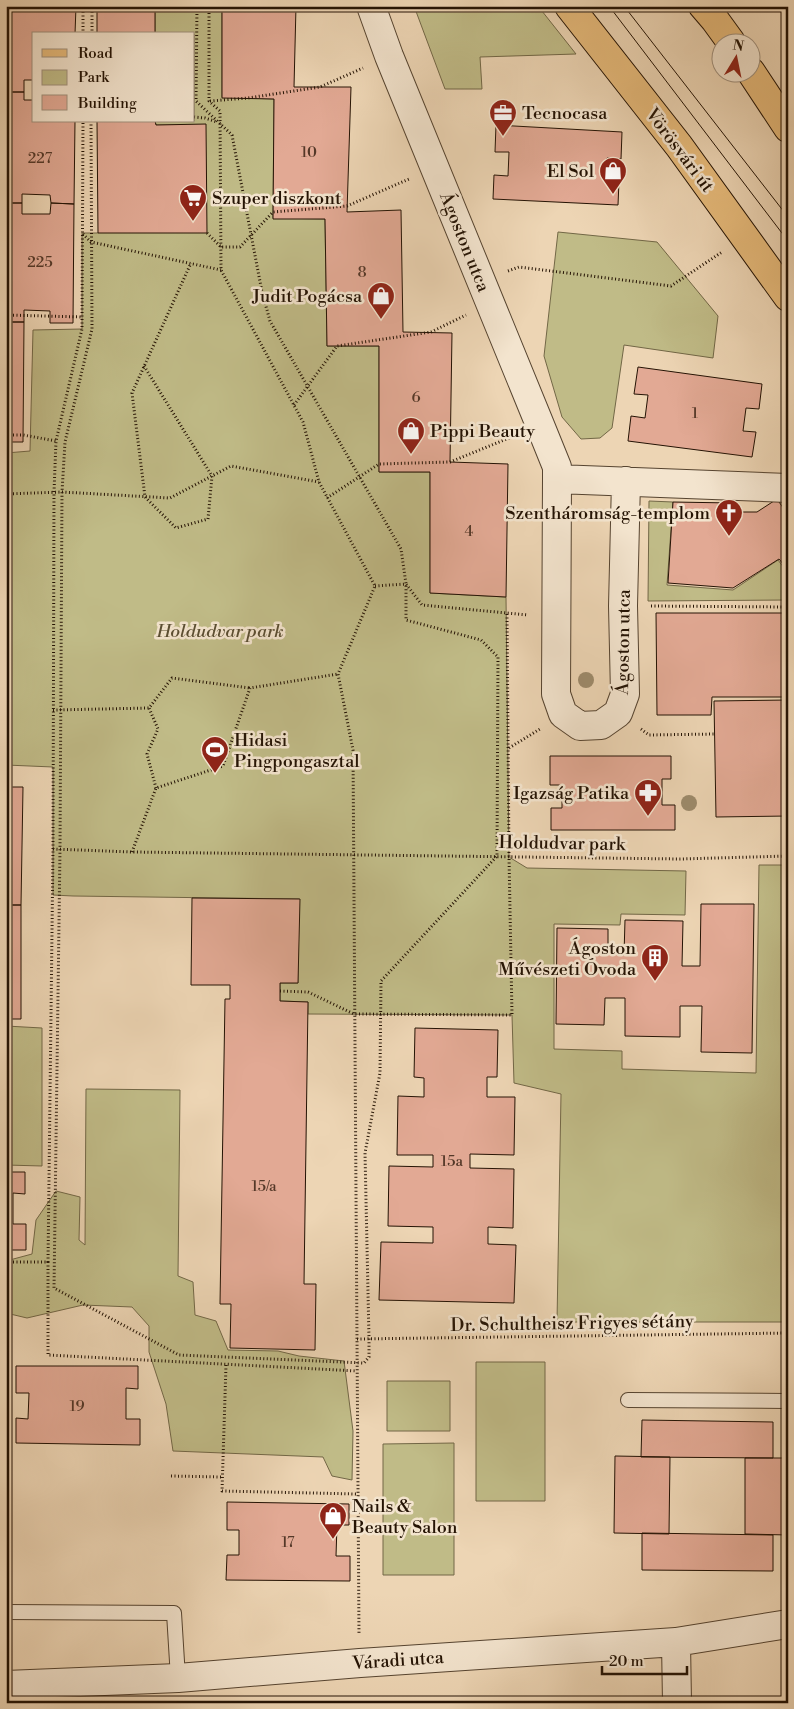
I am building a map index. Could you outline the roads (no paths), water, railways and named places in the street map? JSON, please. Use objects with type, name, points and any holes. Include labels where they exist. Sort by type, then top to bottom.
[{"type":"main road","name":"Vörösvári út","points":[[569,6],[679,146],[788,298]]},
{"type":"main road","points":[[709,11],[724,32]]},
{"type":"main road","points":[[758,82],[788,128]]},
{"type":"street","name":"Ágoston utca","points":[[371,6],[389,56],[557,467],[556,694],[563,714],[580,726],[601,725],[618,714],[625,694],[623,606],[626,481]]},
{"type":"street","points":[[557,479],[788,488]]},
{"type":"street","name":"Váradi utca","points":[[6,1685],[178,1678],[360,1663],[676,1642],[788,1624]]},
{"type":"street","points":[[676,1642],[677,1703]]},
{"type":"lane","points":[[628,1400],[788,1401]]},
{"type":"lane","points":[[6,1612],[174,1613],[178,1678]]},
{"type":"tram line","points":[[609,6],[788,241]]},
{"type":"tram line","points":[[624,6],[788,217]]},
{"type":"place","name":"Tecnocasa","points":[[503,137]]},
{"type":"place","name":"El Sol","points":[[613,195]]},
{"type":"place","name":"Szuper diszkont","points":[[193,222]]},
{"type":"place","name":"Judit Pogácsa","points":[[381,320]]},
{"type":"place","name":"Pippi Beauty","points":[[411,455]]},
{"type":"place","name":"Szentháromság-templom","points":[[729,537]]},
{"type":"place","name":"Hidasi Pingpongasztal","points":[[215,774]]},
{"type":"place","name":"Igazság Patika","points":[[648,817]]},
{"type":"place","name":"Ágoston Művészeti Óvoda","points":[[655,982]]},
{"type":"place","name":"Nails & Beauty Salon","points":[[333,1540]]},
{"type":"park label","name":"Holdudvar park","points":[[220,631]]}]
